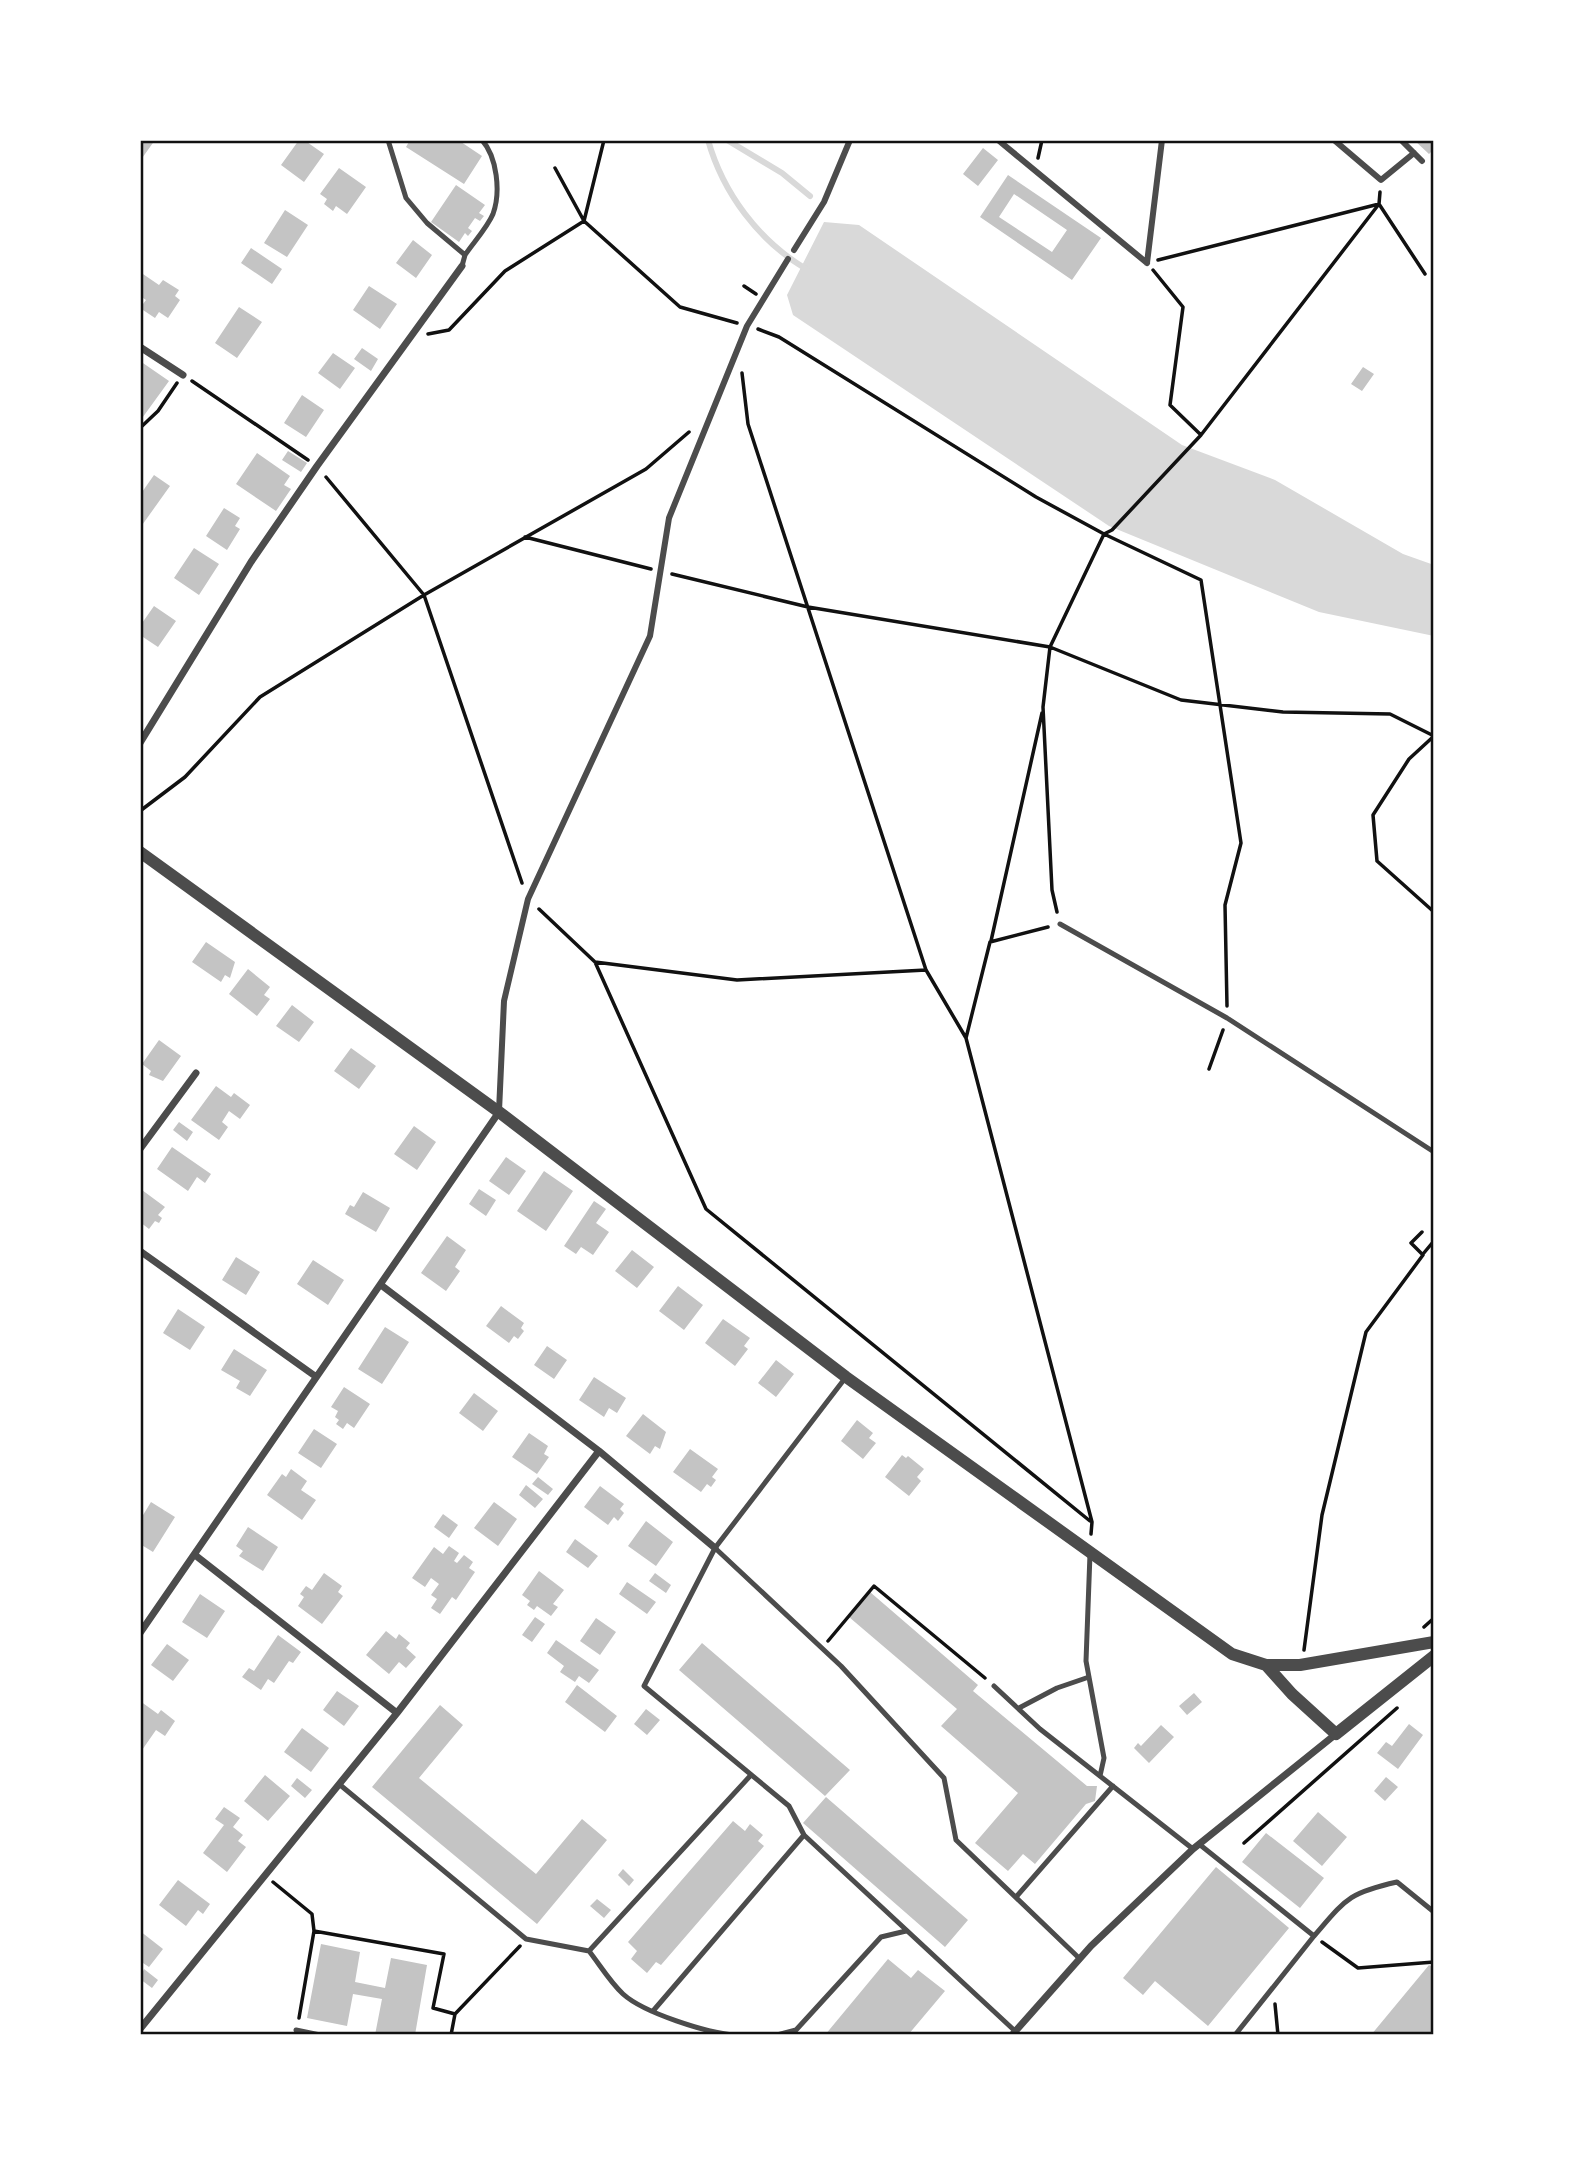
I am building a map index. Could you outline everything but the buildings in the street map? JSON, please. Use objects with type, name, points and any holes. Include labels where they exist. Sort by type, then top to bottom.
[{"type":"street","points":[[794,250],[824,202],[850,140]]},
{"type":"street","points":[[998,140],[1147,263]]},
{"type":"street","points":[[1147,263],[1162,140]]},
{"type":"street","points":[[1334,140],[1381,180],[1414,153]]},
{"type":"street","points":[[1401,140],[1422,161]]},
{"type":"street","points":[[140,1633],[499,1112],[504,1002],[528,899],[650,636],[669,518],[747,326],[788,259]]},
{"type":"street","points":[[140,743],[251,562],[462,266]]},
{"type":"street","points":[[140,348],[183,375]]},
{"type":"street","points":[[140,852],[499,1112],[846,1377],[1233,1654],[1266,1665],[1300,1665],[1434,1642]]},
{"type":"street","points":[[140,1149],[196,1073]]},
{"type":"street","points":[[140,1251],[315,1376]]},
{"type":"street","points":[[381,1284],[598,1451],[715,1548]]},
{"type":"street","points":[[141,2032],[397,1713],[598,1451]]},
{"type":"street","points":[[195,1555],[397,1713]]},
{"type":"street","points":[[1014,2033],[1080,1959],[1196,1846],[1434,1656]]},
{"type":"street","points":[[1266,1665],[1292,1694],[1336,1734]]},
{"type":"lane","points":[[388,140],[406,198],[427,223],[465,256]]},
{"type":"lane","points":[[462,266],[465,256],[493,214],[496,181],[492,151],[482,140]]},
{"type":"lane","points":[[1060,925],[1227,1018],[1434,1152]]},
{"type":"lane","points":[[846,1377],[715,1548],[644,1686],[789,1806],[804,1835],[1014,2033]]},
{"type":"lane","points":[[715,1548],[822,1648],[944,1778],[956,1839],[1080,1959]]},
{"type":"lane","points":[[1090,1550],[1086,1661],[1104,1758],[1100,1776]]},
{"type":"lane","points":[[1019,1709],[1057,1689],[1089,1677]]},
{"type":"lane","points":[[994,1686],[1100,1776],[1314,1936]]},
{"type":"lane","points":[[589,1951],[751,1775]]},
{"type":"lane","points":[[339,1784],[526,1939],[589,1951],[624,1994],[653,2011],[721,2034],[735,2035]]},
{"type":"lane","points":[[1016,1897],[1113,1786]]},
{"type":"lane","points":[[653,2011],[804,1835]]},
{"type":"lane","points":[[1235,2035],[1314,1936],[1341,1905],[1359,1891],[1397,1882],[1434,1912]]},
{"type":"lane","points":[[776,2035],[796,2030],[881,1937],[906,1931]]},
{"type":"lane","points":[[296,2031],[320,2035]]},
{"type":"path","points":[[411,338],[449,330],[505,271],[584,221],[604,140]]},
{"type":"path","points":[[555,168],[584,221],[680,307],[779,337],[1036,497],[1104,534],[1201,580],[1241,843],[1225,905],[1227,1018],[1209,1069]]},
{"type":"path","points":[[966,1038],[1043,707],[1051,647],[1104,534],[1112,530],[1202,435],[1379,204],[1381,180]]},
{"type":"path","points":[[1202,435],[1170,405],[1183,307],[1147,263],[1379,204]]},
{"type":"path","points":[[1379,204],[1425,274]]},
{"type":"path","points":[[739,350],[748,424],[926,970],[966,1038],[1092,1522],[1090,1550]]},
{"type":"path","points":[[140,428],[158,411],[183,375],[317,466],[424,595],[528,899],[595,962],[706,1209],[1092,1522]]},
{"type":"path","points":[[140,811],[185,777],[260,697],[424,595],[646,469],[712,413]]},
{"type":"path","points":[[525,537],[807,607],[1051,647],[1181,701],[1283,712],[1390,714],[1434,736],[1409,759],[1373,815],[1377,861],[1434,912]]},
{"type":"path","points":[[990,942],[1060,925],[1052,890],[1043,707]]},
{"type":"path","points":[[595,962],[737,980],[926,970]]},
{"type":"path","points":[[1422,1232],[1410,1243],[1423,1255]]},
{"type":"path","points":[[1300,1665],[1322,1515],[1366,1332],[1433,1242]]},
{"type":"path","points":[[822,1648],[874,1586],[994,1686]]},
{"type":"path","points":[[1244,1843],[1404,1702]]},
{"type":"path","points":[[264,1876],[312,1914],[314,1931],[296,2031]]},
{"type":"path","points":[[314,1931],[444,1954],[433,2008],[455,2014]]},
{"type":"path","points":[[1314,1936],[1357,1968],[1434,1962]]},
{"type":"path","points":[[451,2035],[455,2014],[526,1939]]},
{"type":"path","points":[[1274,1988],[1278,2035]]},
{"type":"shaded area","points":[[824,222],[859,225],[1182,445],[1275,480],[1403,554],[1434,565],[1434,636],[1319,612],[1109,526],[793,315],[787,295]]},
{"type":"waterway","points":[[708,140],[723,178],[745,214],[773,244],[806,269]]},
{"type":"waterway","points":[[727,140],[782,173],[810,196]]}]
